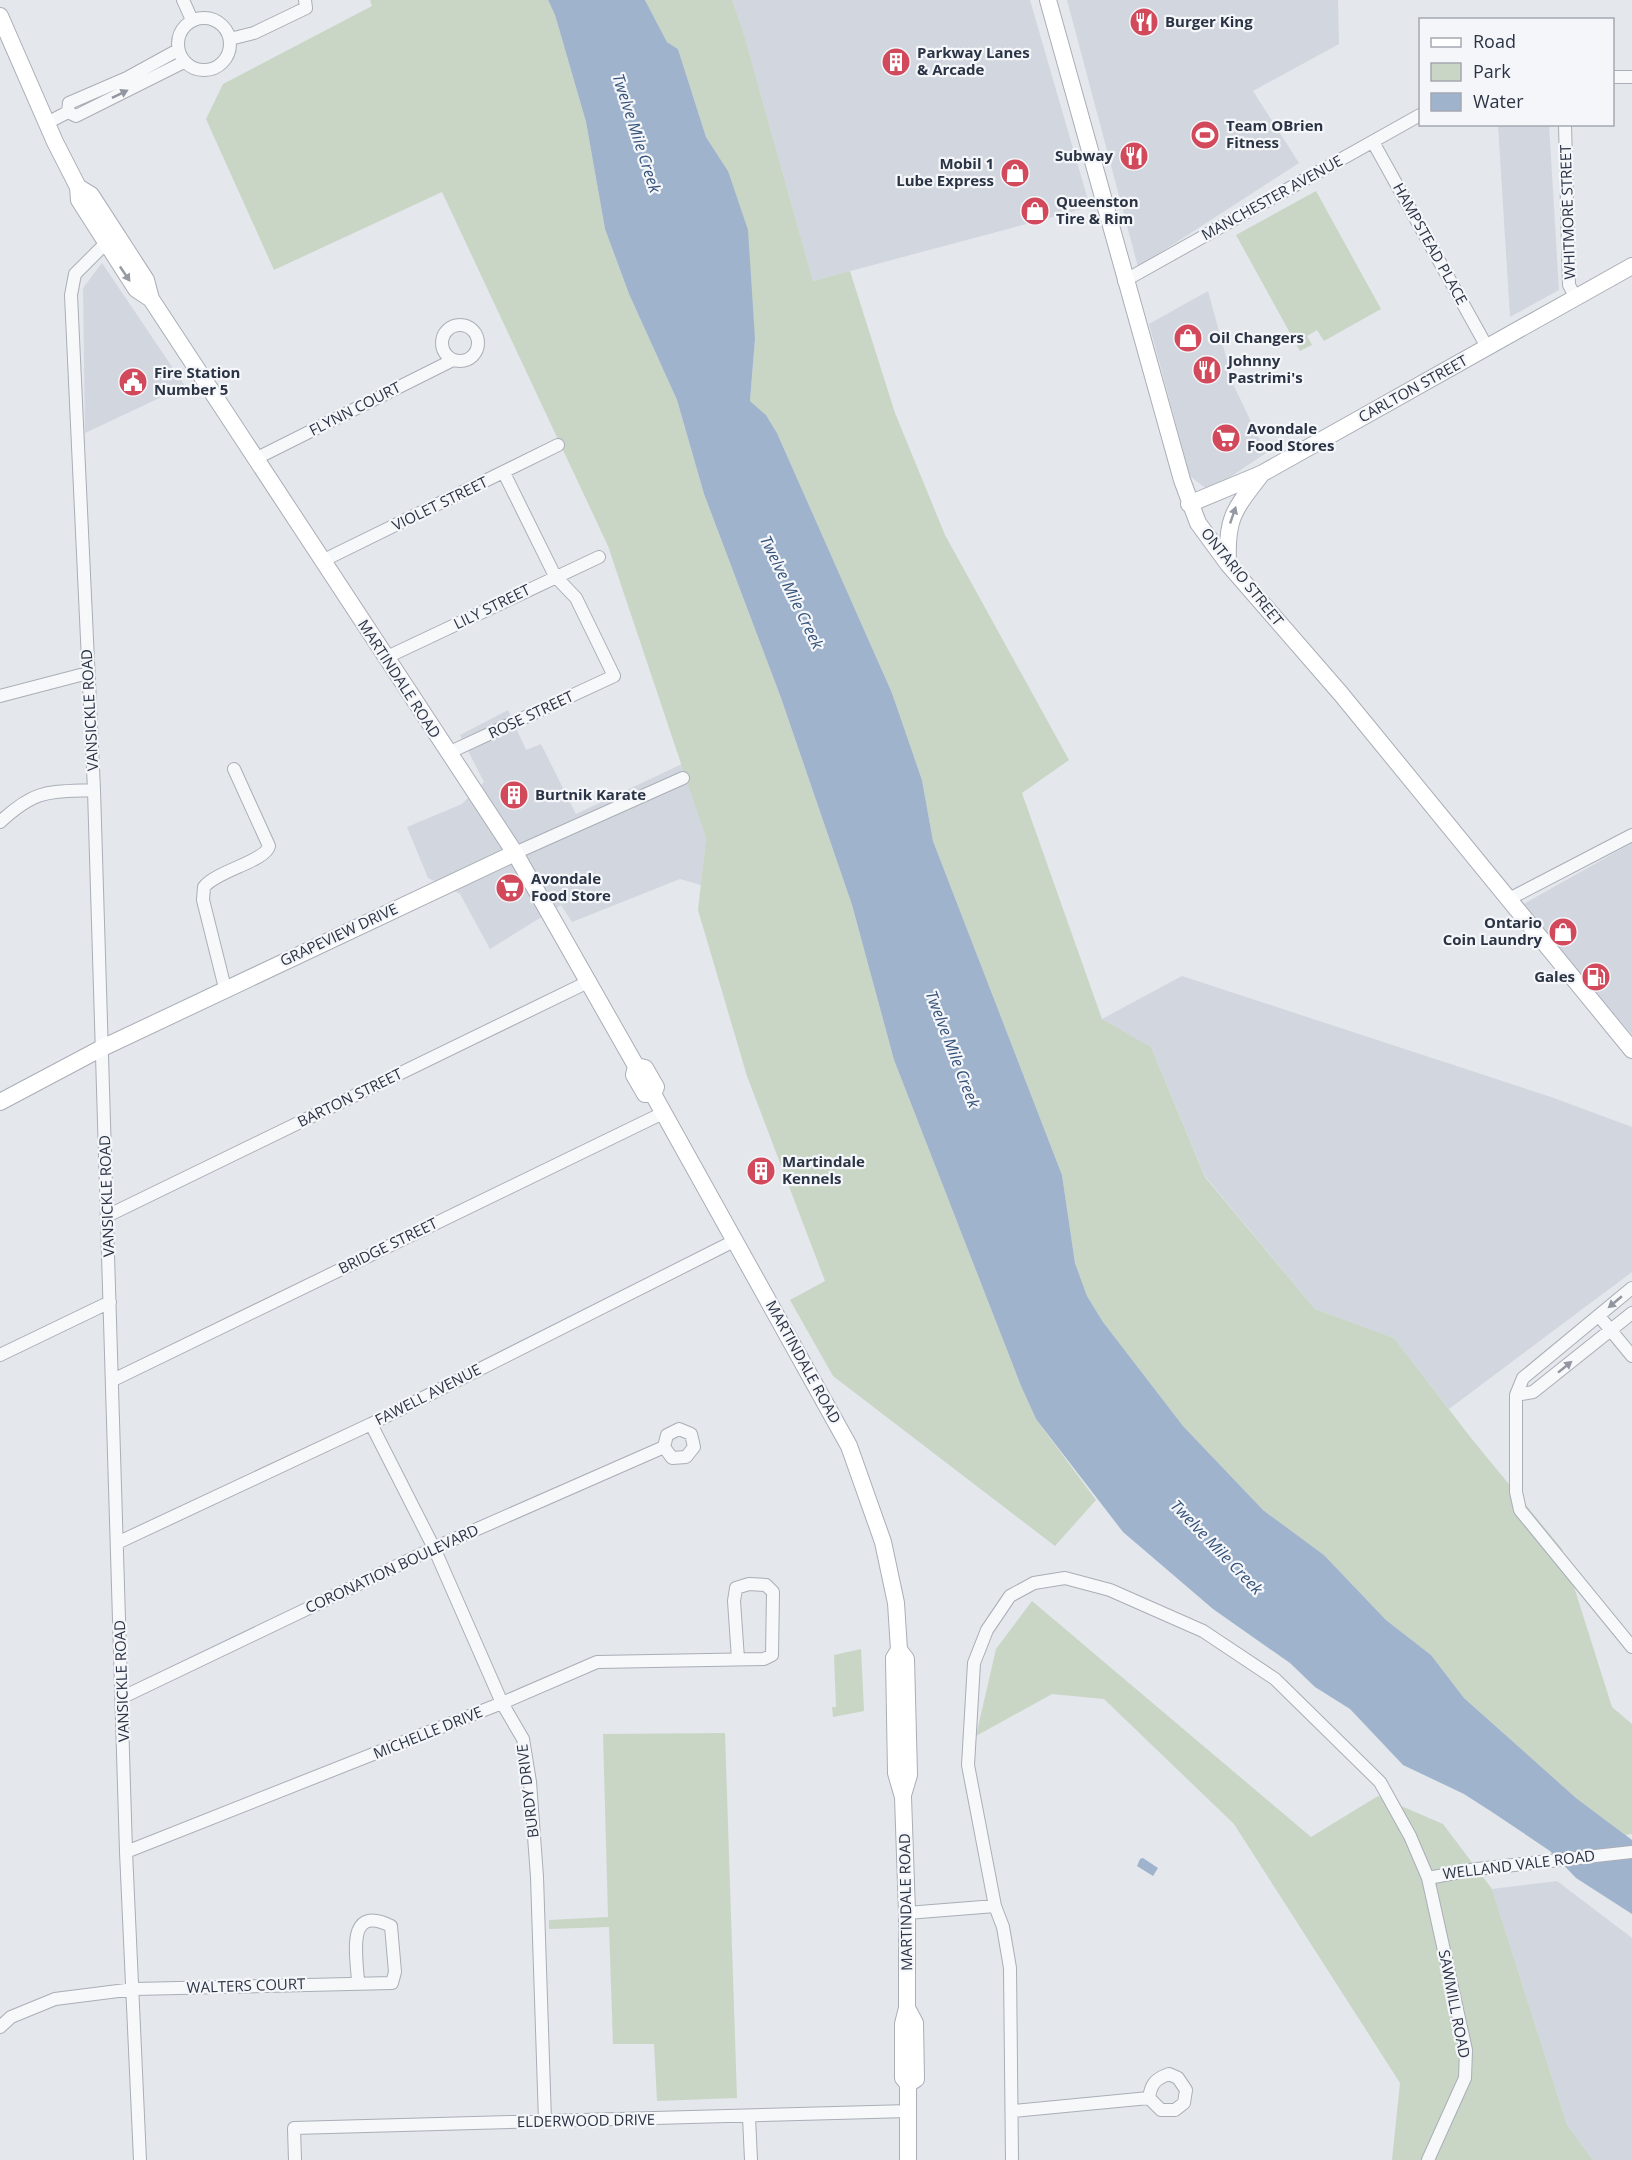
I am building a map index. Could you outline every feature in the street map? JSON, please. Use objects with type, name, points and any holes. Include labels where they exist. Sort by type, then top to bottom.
[{"type":"main road","name":"ONTARIO STREET","points":[[1048,0],[1124,281],[1189,504],[1198,523],[1228,564],[1341,694],[1632,1050]]},
{"type":"main road","name":"MARTINDALE ROAD","points":[[0,16],[78,187],[79,200],[105,244],[136,289],[150,299],[257,458],[322,561],[516,853],[636,1066],[634,1075],[645,1094],[652,1094],[736,1240],[849,1446],[862,1476],[885,1552],[896,1603],[899,1650],[894,1658],[897,1773],[903,1797],[907,1913],[908,2008],[903,2024],[903,2078],[908,2084],[908,2160]]},
{"type":"main road","name":"MARTINDALE ROAD","points":[[78,187],[91,195],[146,280],[150,299]]},
{"type":"main road","name":"CARLTON STREET","points":[[1189,504],[1261,474],[1632,266]]},
{"type":"main road","points":[[1228,564],[1227,536],[1234,509],[1261,474]]},
{"type":"main road","name":"GRAPEVIEW DRIVE","points":[[0,1102],[100,1049],[225,988],[516,853]]},
{"type":"street","points":[[183,0],[192,20]]},
{"type":"street","points":[[230,39],[254,33],[305,4]]},
{"type":"street","points":[[208,18],[216,20],[223,25],[230,39],[228,56],[216,68],[199,70],[184,62],[178,50],[179,34],[192,20],[208,18]]},
{"type":"street","points":[[68,112],[69,103],[127,78],[178,50]]},
{"type":"street","points":[[68,112],[76,116],[184,62]]},
{"type":"street","points":[[1614,77],[1632,77]]},
{"type":"street","points":[[47,123],[68,112]]},
{"type":"street","name":"MANCHESTER AVENUE","points":[[1124,281],[1419,117]]},
{"type":"street","name":"WHITMORE STREET","points":[[1565,126],[1569,285],[1576,298]]},
{"type":"street","name":"HAMPSTEAD PLACE","points":[[1373,142],[1487,347]]},
{"type":"street","name":"VANSICKLE ROAD","points":[[105,244],[75,274],[71,295],[94,790],[100,1049],[109,1215],[126,1852],[135,1989],[140,2160]]},
{"type":"street","name":"FLYNN COURT","points":[[257,458],[453,360]]},
{"type":"street","name":"VIOLET STREET","points":[[322,561],[558,445]]},
{"type":"street","points":[[504,473],[555,576]]},
{"type":"street","name":"LILY STREET","points":[[386,658],[599,557]]},
{"type":"street","name":"ROSE STREET","points":[[448,753],[614,676],[576,598],[555,576]]},
{"type":"street","points":[[0,696],[88,673]]},
{"type":"street","points":[[225,988],[203,900],[204,887],[217,876],[264,854],[269,846],[234,769]]},
{"type":"street","name":"GRAPEVIEW DRIVE","points":[[516,853],[683,778]]},
{"type":"street","points":[[0,822],[26,799],[44,792],[94,790]]},
{"type":"street","points":[[1509,898],[1632,835]]},
{"type":"street","name":"BARTON STREET","points":[[109,1215],[590,981]]},
{"type":"street","name":"BRIDGE STREET","points":[[113,1380],[663,1113]]},
{"type":"street","name":"FAWELL AVENUE","points":[[117,1543],[371,1424],[736,1240]]},
{"type":"street","points":[[1632,1288],[1523,1378],[1516,1395],[1516,1492],[1520,1510],[1632,1647]]},
{"type":"street","points":[[0,1355],[110,1302]]},
{"type":"street","points":[[1516,1395],[1533,1392],[1632,1313]]},
{"type":"street","points":[[1599,1316],[1632,1356]]},
{"type":"street","name":"BURDY DRIVE","points":[[371,1424],[434,1548],[502,1703],[523,1739],[530,1782],[537,1877],[545,2121]]},
{"type":"street","name":"CORONATION BOULEVARD","points":[[123,1697],[434,1548],[664,1448]]},
{"type":"street","name":"WELLAND VALE ROAD","points":[[995,1905],[968,1765],[974,1663],[987,1630],[1010,1596],[1034,1583],[1065,1578],[1110,1590],[1203,1631],[1275,1680],[1380,1782],[1410,1836],[1428,1878],[1446,1873],[1545,1860],[1632,1852]]},
{"type":"street","name":"MICHELLE DRIVE","points":[[126,1852],[502,1703],[597,1662],[764,1659],[772,1655],[773,1592],[766,1585],[749,1584],[736,1588],[734,1601],[738,1659]]},
{"type":"street","name":"SAWMILL ROAD","points":[[1428,1878],[1466,2050],[1465,2078],[1428,2160]]},
{"type":"street","points":[[907,1913],[995,1905],[1003,1927],[1010,1968],[1014,2111],[1012,2160]]},
{"type":"street","name":"WALTERS COURT","points":[[0,2027],[11,2017],[55,1999],[135,1989],[392,1983],[395,1972],[391,1926],[381,1921],[368,1921],[360,1925],[355,1934],[358,1982]]},
{"type":"street","points":[[1014,2111],[1149,2098]]},
{"type":"street","name":"ELDERWOOD DRIVE","points":[[295,2160],[294,2128],[909,2111]]},
{"type":"street","points":[[749,2116],[751,2160]]},
{"type":"shaded area","points":[[732,0],[1030,0],[1090,207],[813,281],[743,31]]},
{"type":"shaded area","points":[[1067,0],[1338,0],[1339,44],[1253,91],[1299,163],[1138,267]]},
{"type":"shaded area","points":[[1498,126],[1549,126],[1559,290],[1510,317]]},
{"type":"shaded area","points":[[102,263],[185,386],[85,433],[83,288]]},
{"type":"shaded area","points":[[1208,291],[1234,386],[1266,453],[1209,491],[1190,476],[1149,324]]},
{"type":"shaded area","points":[[508,710],[526,750],[541,744],[576,814],[682,764],[706,838],[701,885],[680,879],[572,922],[561,905],[490,949],[460,894],[428,878],[407,827],[462,804],[484,782],[460,735]]},
{"type":"shaded area","points":[[1632,843],[1632,1035],[1522,905]]},
{"type":"shaded area","points":[[1182,976],[1551,1097],[1632,1127],[1632,1272],[1449,1409],[1394,1338],[1315,1309],[1205,1176],[1151,1047],[1102,1019]]},
{"type":"shaded area","points":[[1557,1881],[1632,1938],[1632,2160],[1593,2160],[1567,2125],[1492,1889]]},
{"type":"green space","points":[[370,0],[548,0],[555,15],[586,122],[605,229],[629,294],[677,400],[704,494],[781,698],[852,905],[894,1060],[1021,1386],[1036,1419],[1096,1500],[1055,1546],[833,1376],[790,1300],[825,1281],[747,1076],[698,910],[706,838],[608,546],[442,192],[274,270],[206,119],[223,84],[372,6]]},
{"type":"green space","points":[[645,0],[732,0],[743,31],[813,281],[850,271],[895,413],[945,535],[1069,760],[1022,793],[1102,1019],[1151,1047],[1205,1177],[1315,1309],[1394,1338],[1471,1438],[1562,1549],[1612,1707],[1632,1724],[1632,1834],[1625,1835],[1576,1798],[1464,1698],[1431,1655],[1386,1620],[1324,1555],[1263,1510],[1183,1426],[1103,1322],[1087,1296],[1075,1263],[1062,1175],[933,841],[922,780],[892,693],[777,433],[766,415],[750,401],[755,339],[728,171],[706,137],[678,49],[667,42]]},
{"type":"green space","points":[[1316,191],[1381,309],[1324,341],[1317,330],[1307,336],[1312,345],[1300,351],[1236,235]]},
{"type":"green space","points":[[1032,1601],[1311,1837],[1378,1796],[1443,1824],[1492,1889],[1567,2125],[1593,2160],[1392,2160],[1400,2083],[1234,1824],[1104,1699],[1052,1694],[976,1736],[996,1649]]},
{"type":"green space","points":[[861,1649],[864,1711],[833,1717],[832,1707],[836,1707],[834,1655]]},
{"type":"green space","points":[[725,1733],[737,2098],[657,2101],[654,2044],[613,2044],[609,1927],[549,1929],[549,1920],[608,1917],[603,1734]]},
{"type":"water","name":"Twelve Mile Creek","points":[[548,0],[645,0],[667,42],[678,49],[706,137],[728,171],[748,230],[755,339],[750,401],[766,415],[777,433],[892,693],[922,780],[933,841],[1062,1175],[1075,1263],[1087,1296],[1103,1322],[1183,1426],[1263,1510],[1324,1555],[1386,1620],[1431,1655],[1464,1698],[1576,1798],[1632,1840],[1632,1914],[1576,1878],[1550,1851],[1492,1812],[1464,1794],[1403,1765],[1350,1709],[1315,1687],[1290,1663],[1213,1609],[1123,1532],[1036,1419],[1021,1386],[894,1060],[852,905],[781,698],[704,494],[677,400],[629,294],[605,229],[586,122],[555,15]]},
{"type":"water","points":[[1143,1858],[1158,1868],[1153,1876],[1137,1866]]},
{"type":"place","name":"Burger King","points":[[1144,22]]},
{"type":"place","name":"Parkway Lanes & Arcade","points":[[896,62]]},
{"type":"place","name":"Team OBrien Fitness","points":[[1205,135]]},
{"type":"place","name":"Subway","points":[[1134,156]]},
{"type":"place","name":"Mobil 1 Lube Express","points":[[1015,173]]},
{"type":"place","name":"Queenston Tire & Rim","points":[[1035,211]]},
{"type":"place","name":"Oil Changers","points":[[1188,338]]},
{"type":"place","name":"Johnny Pastrimi's","points":[[1207,370]]},
{"type":"place","name":"Fire Station Number 5","points":[[133,382]]},
{"type":"place","name":"Avondale Food Stores","points":[[1226,438]]},
{"type":"place","name":"Burtnik Karate","points":[[514,795]]},
{"type":"place","name":"Avondale Food Store","points":[[510,888]]},
{"type":"place","name":"Ontario Coin Laundry","points":[[1563,932]]},
{"type":"place","name":"Gales","points":[[1596,977]]},
{"type":"place","name":"Martindale Kennels","points":[[761,1171]]}]
